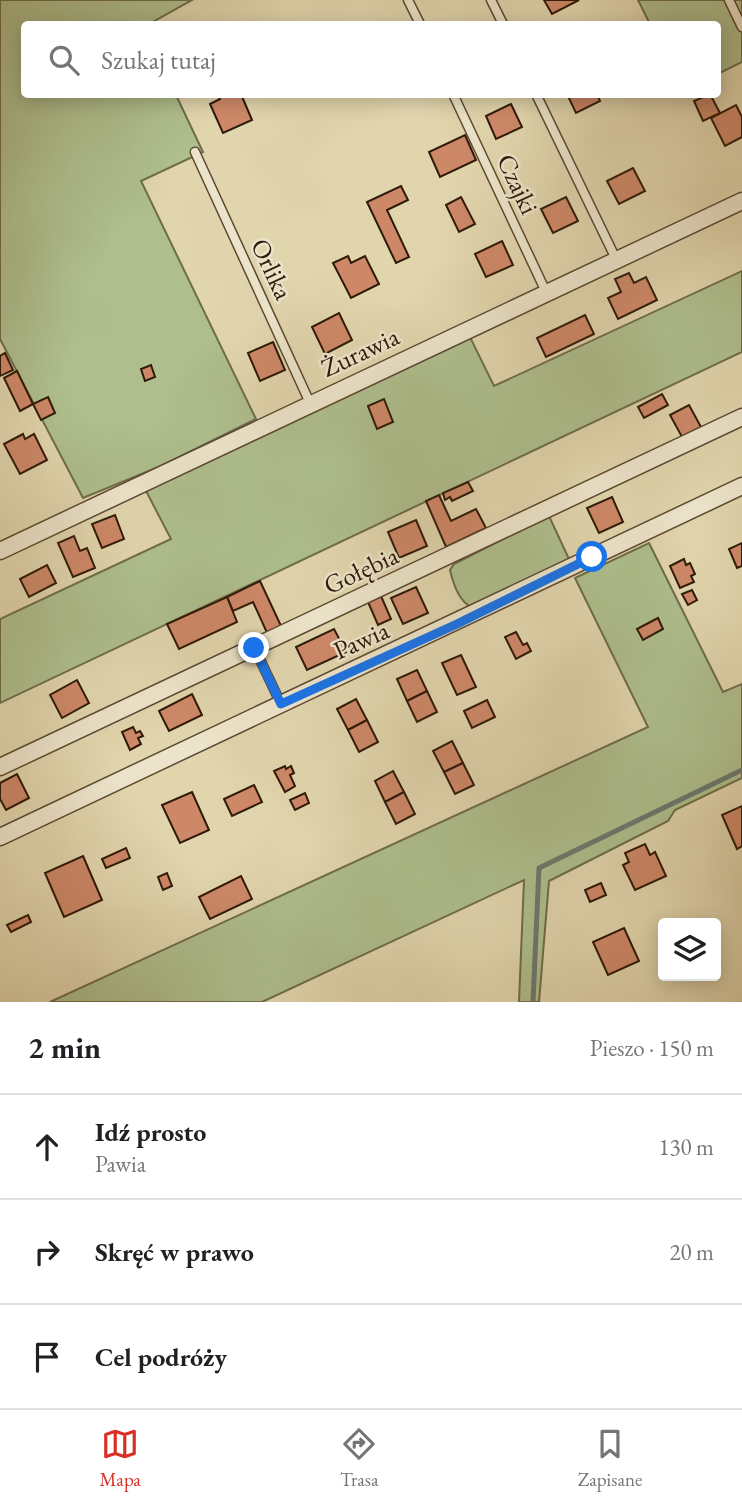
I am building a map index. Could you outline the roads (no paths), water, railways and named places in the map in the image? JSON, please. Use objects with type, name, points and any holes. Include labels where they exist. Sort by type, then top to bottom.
[{"type":"street","name":"Żurawia","points":[[0,551],[742,201]]},
{"type":"street","name":"Gołębia","points":[[0,767],[742,417]]},
{"type":"street","name":"Pawia","points":[[0,837],[742,486]]},
{"type":"lane","points":[[408,0],[418,21]]},
{"type":"lane","points":[[491,0],[501,21]]},
{"type":"lane","points":[[729,0],[742,27]]},
{"type":"lane","name":"Czajki","points":[[455,98],[546,292]]},
{"type":"lane","points":[[538,98],[616,259]]},
{"type":"lane","name":"Orlika","points":[[195,152],[310,403]]},
{"type":"lane","points":[[254,648],[281,704]]},
{"type":"waterway","points":[[533,1002],[539,868],[742,770]]}]
